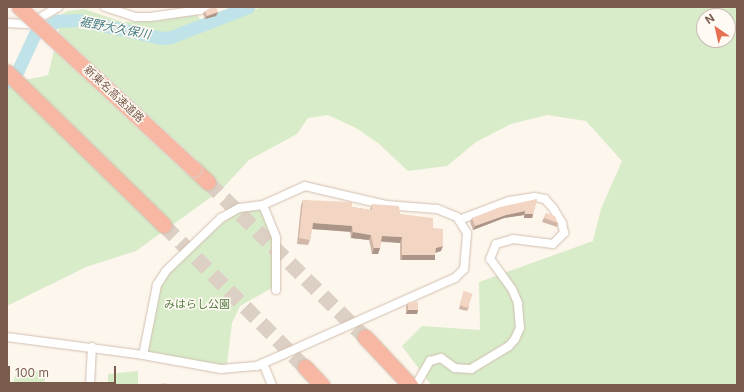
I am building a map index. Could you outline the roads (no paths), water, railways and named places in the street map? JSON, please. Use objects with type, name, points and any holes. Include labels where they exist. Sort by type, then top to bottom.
[{"type":"highway","name":"新東名高速道路","points":[[19,7],[208,182]]},
{"type":"highway","points":[[7,72],[164,225]]},
{"type":"highway","points":[[365,337],[410,385]]},
{"type":"highway","points":[[305,367],[322,385]]},
{"type":"street","points":[[105,7],[136,17],[150,17],[200,10],[205,7]]},
{"type":"street","points":[[7,23],[28,24],[54,8]]},
{"type":"street","points":[[7,337],[92,347],[221,369],[244,368],[263,363],[455,278],[464,269],[467,233],[460,220],[437,209],[386,205],[305,186],[264,205],[239,208],[221,218],[166,271],[156,285],[143,355]]},
{"type":"street","points":[[416,385],[430,361],[441,358],[455,368],[470,369],[509,346],[516,340],[520,328],[518,303],[512,289],[490,259],[496,244],[513,239],[553,244],[564,233],[562,223],[553,208],[545,199],[535,197],[509,201],[460,220]]},
{"type":"street","points":[[264,205],[276,238],[276,290]]},
{"type":"street","points":[[90,385],[92,347]]},
{"type":"street","points":[[263,363],[272,385]]},
{"type":"waterway","name":"裾野大久保川","points":[[7,82],[18,70],[35,34],[57,21],[78,20],[161,38],[171,37],[248,7]]},
{"type":"tunnel","points":[[208,182],[365,337]]},
{"type":"tunnel","points":[[164,225],[305,367]]},
{"type":"park label","name":"みはらし公園","points":[[197,304]]}]
